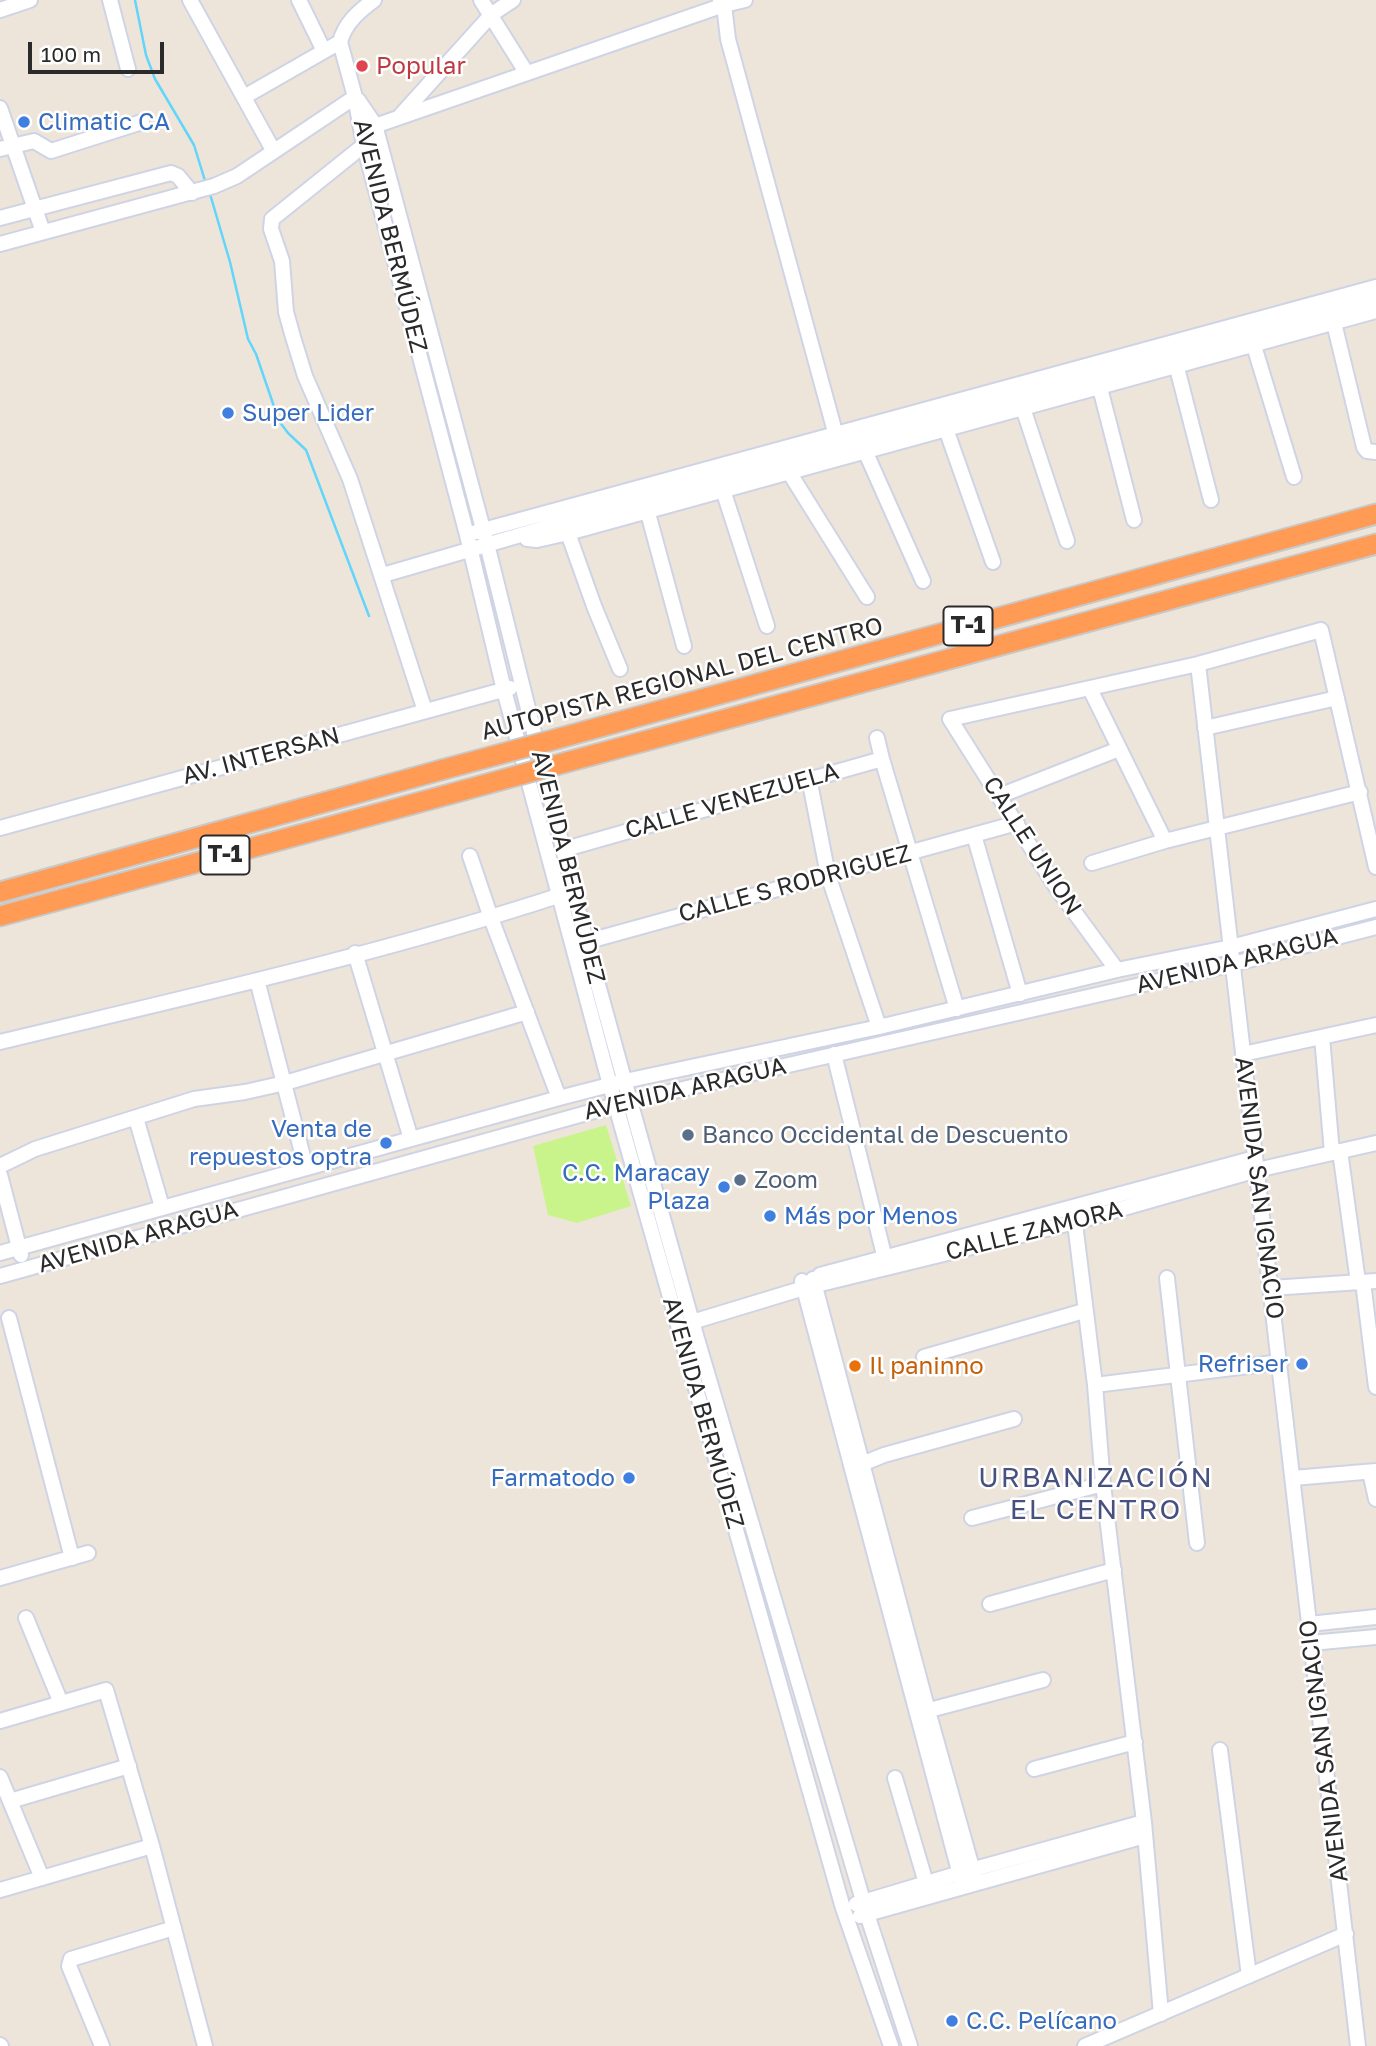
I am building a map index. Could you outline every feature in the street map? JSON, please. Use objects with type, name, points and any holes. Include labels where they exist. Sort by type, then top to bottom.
[{"type":"highway","name":"AUTOPISTA REGIONAL DEL CENTRO","points":[[0,892],[1376,514]]},
{"type":"highway","name":"AUTOPISTA REGIONAL DEL CENTRO","points":[[0,916],[1376,544]]},
{"type":"street","points":[[0,10],[30,0]]},
{"type":"street","points":[[110,0],[128,69]]},
{"type":"street","points":[[190,0],[273,149]]},
{"type":"street","points":[[299,0],[324,51]]},
{"type":"street","points":[[0,244],[203,189],[237,176],[273,149],[355,97],[340,42],[342,33],[352,18],[374,0]]},
{"type":"street","points":[[481,0],[526,72]]},
{"type":"street","points":[[398,118],[492,14],[513,0]]},
{"type":"street","points":[[425,710],[350,479],[301,363],[286,312],[282,261],[271,229],[272,219],[370,134],[398,118],[722,3],[746,0]]},
{"type":"street","points":[[722,3],[728,39],[839,446]]},
{"type":"street","points":[[244,97],[340,42]]},
{"type":"street","name":"AVENIDA BERMÚDEZ","points":[[355,97],[370,134],[486,537],[562,850],[610,1085],[623,1103],[691,1317],[865,1908],[910,2046]]},
{"type":"street","points":[[0,108],[6,147],[35,208],[43,232]]},
{"type":"street","points":[[6,147],[34,141],[51,151],[142,122]]},
{"type":"street","name":"AVENIDA BERMÚDEZ","points":[[370,134],[504,690],[561,895],[580,943],[625,1082],[623,1103],[729,1508],[845,1914],[891,2046]]},
{"type":"street","points":[[0,218],[171,173],[203,189]]},
{"type":"street","points":[[383,575],[471,551],[486,537],[861,440],[1376,287]]},
{"type":"street","points":[[861,440],[946,429],[1021,403],[1376,299]]},
{"type":"street","points":[[861,440],[1021,403],[1100,388],[1376,312]]},
{"type":"street","points":[[1334,323],[1364,447],[1367,452],[1376,452]]},
{"type":"street","points":[[1254,346],[1294,477]]},
{"type":"street","points":[[1177,368],[1211,500]]},
{"type":"street","points":[[1100,388],[1134,520]]},
{"type":"street","points":[[1021,403],[1067,541]]},
{"type":"street","points":[[946,429],[992,562]]},
{"type":"street","points":[[861,440],[923,581]]},
{"type":"street","points":[[467,535],[520,535],[723,490],[789,472],[839,446]]},
{"type":"street","points":[[520,535],[537,540],[568,533],[839,446]]},
{"type":"street","points":[[789,472],[867,597]]},
{"type":"street","points":[[723,490],[767,626]]},
{"type":"street","points":[[646,506],[684,646]]},
{"type":"street","points":[[568,533],[620,669]]},
{"type":"street","points":[[1165,841],[1090,689],[1198,664],[1321,630],[1376,867]]},
{"type":"street","name":"AVENIDA SAN IGNACIO","points":[[1198,664],[1242,1054],[1281,1362],[1358,2046]]},
{"type":"street","name":"AV. INTERSAN","points":[[0,828],[522,685]]},
{"type":"street","name":"CALLE UNION","points":[[1090,689],[950,719],[1056,887],[1117,970]]},
{"type":"street","points":[[1206,727],[1338,698]]},
{"type":"street","points":[[877,738],[908,853],[957,1009]]},
{"type":"street","points":[[999,796],[1119,748]]},
{"type":"street","name":"CALLE VENEZUELA","points":[[562,850],[881,759]]},
{"type":"street","points":[[809,778],[828,875],[879,1027]]},
{"type":"street","points":[[1092,863],[1165,841],[1360,792]]},
{"type":"street","name":"CALLE S RODRIGUEZ","points":[[580,943],[1017,823]]},
{"type":"street","points":[[974,835],[1020,994]]},
{"type":"street","points":[[470,856],[559,1098]]},
{"type":"street","points":[[0,1042],[257,980],[491,918],[561,895]]},
{"type":"street","name":"AVENIDA ARAGUA","points":[[0,1253],[610,1085],[879,1027],[1117,970],[1231,947],[1376,909]]},
{"type":"street","name":"AVENIDA ARAGUA","points":[[0,1276],[623,1103],[1233,964],[1376,927]]},
{"type":"street","points":[[355,953],[411,1139]]},
{"type":"street","points":[[257,980],[306,1168]]},
{"type":"street","points":[[0,1166],[35,1149],[194,1099],[245,1093],[285,1083],[527,1012]]},
{"type":"street","points":[[1242,1054],[1376,1025]]},
{"type":"street","points":[[1322,1037],[1336,1152],[1366,1282],[1376,1387]]},
{"type":"street","points":[[834,1054],[885,1262]]},
{"type":"street","points":[[136,1118],[162,1207]]},
{"type":"street","name":"CALLE ZAMORA","points":[[691,1317],[1073,1206],[1256,1164],[1376,1143]]},
{"type":"street","name":"CALLE ZAMORA","points":[[885,1262],[1075,1222],[1256,1164]]},
{"type":"street","points":[[0,1175],[24,1269]]},
{"type":"street","points":[[1073,1206],[1145,1829],[1161,2014]]},
{"type":"street","points":[[1167,1278],[1197,1543]]},
{"type":"street","points":[[1271,1288],[1366,1282]]},
{"type":"street","points":[[809,1283],[968,1877]]},
{"type":"street","points":[[924,1357],[1084,1311]]},
{"type":"street","points":[[7,1327],[72,1558]]},
{"type":"street","points":[[1095,1385],[1281,1362]]},
{"type":"street","points":[[857,1466],[884,1455],[1014,1419]]},
{"type":"street","points":[[1293,1478],[1373,1472],[1376,1499]]},
{"type":"street","points":[[972,1518],[1104,1484]]},
{"type":"street","points":[[729,1508],[746,1503]]},
{"type":"street","points":[[1,1574],[88,1553]]},
{"type":"street","points":[[990,1604],[1114,1570]]},
{"type":"street","points":[[1309,1624],[1376,1617]]},
{"type":"street","points":[[26,1618],[61,1703]]},
{"type":"street","points":[[1311,1643],[1376,1637]]},
{"type":"street","points":[[923,1712],[1043,1680]]},
{"type":"street","points":[[0,1721],[106,1690],[152,1846],[205,2046]]},
{"type":"street","points":[[1034,1769],[1135,1742]]},
{"type":"street","points":[[1220,1750],[1249,1976]]},
{"type":"street","points":[[10,1801],[129,1766]]},
{"type":"street","points":[[0,1777],[42,1878]]},
{"type":"street","points":[[895,1778],[926,1883]]},
{"type":"street","points":[[845,1914],[1145,1829]]},
{"type":"street","points":[[0,1890],[152,1846]]},
{"type":"street","points":[[865,1908],[926,1883],[968,1877]]},
{"type":"street","points":[[102,2046],[69,1966],[71,1959],[174,1928]]},
{"type":"street","points":[[1085,2046],[1346,1934]]},
{"type":"green space","points":[[606,1125],[631,1206],[577,1223],[548,1215],[533,1146]]},
{"type":"waterway","points":[[135,0],[146,55],[155,79],[194,145],[206,184]]},
{"type":"waterway","points":[[210,194],[230,262],[248,339],[256,354],[279,421],[306,450],[369,616]]},
{"type":"place","name":"Popular","points":[[362,66]]},
{"type":"place","name":"Climatic CA","points":[[24,122]]},
{"type":"place","name":"Super Lider","points":[[228,413]]},
{"type":"place","name":"Banco Occidental de Descuento","points":[[688,1135]]},
{"type":"place","name":"Venta de repuestos optra","points":[[386,1143]]},
{"type":"place","name":"Zoom","points":[[740,1180]]},
{"type":"place","name":"C.C. Maracay Plaza","points":[[724,1187]]},
{"type":"place","name":"Más por Menos","points":[[770,1216]]},
{"type":"place","name":"Refriser","points":[[1302,1364]]},
{"type":"place","name":"Il paninno","points":[[855,1366]]},
{"type":"place","name":"Farmatodo","points":[[629,1478]]},
{"type":"place","name":"C.C. Pelícano","points":[[952,2021]]},
{"type":"district","name":"URBANIZACIÓN EL CENTRO","points":[[1096,1494]]}]
